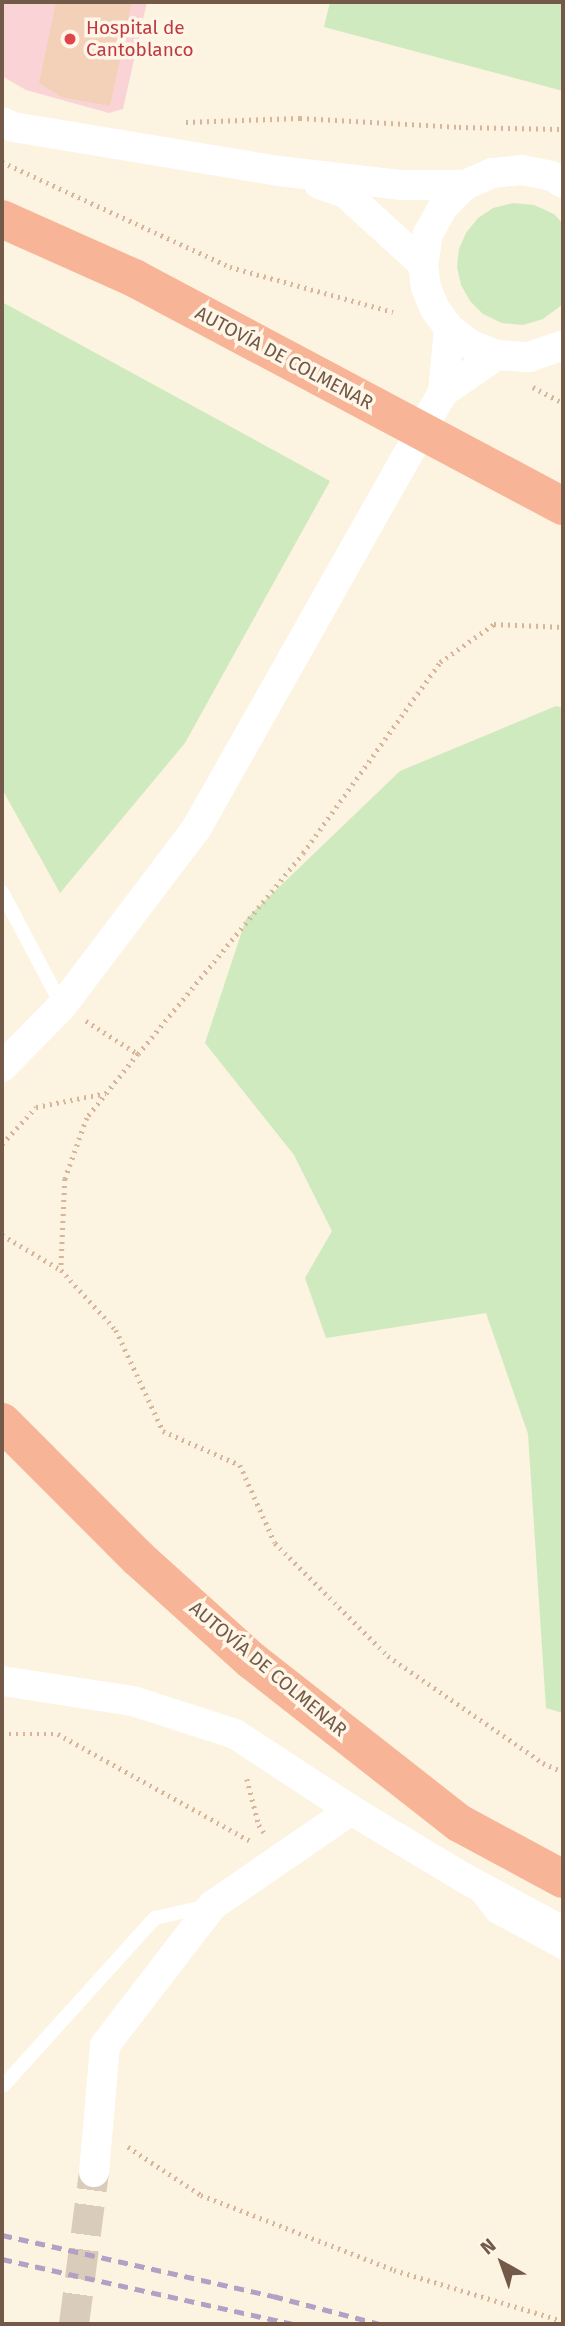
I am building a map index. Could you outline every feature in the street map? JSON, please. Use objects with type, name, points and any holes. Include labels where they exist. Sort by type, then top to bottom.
[{"type":"highway","name":"AUTOVÍA DE COLMENAR","points":[[2,219],[134,278],[563,506]]},
{"type":"highway","name":"AUTOVÍA DE COLMENAR","points":[[2,1422],[138,1558],[251,1660],[459,1823],[563,1879]]},
{"type":"street","points":[[2,122],[13,127],[278,171],[400,185],[465,185]]},
{"type":"street","points":[[563,183],[552,176],[522,170],[492,173],[465,185],[443,207],[428,234],[423,264],[426,288],[435,309],[449,328],[471,345],[497,355],[529,357],[563,345]]},
{"type":"street","points":[[278,171],[345,193],[423,264]]},
{"type":"street","points":[[2,1067],[62,1006],[196,829],[443,392],[449,328]]},
{"type":"street","points":[[443,392],[497,355]]},
{"type":"street","points":[[2,1681],[133,1700],[235,1734],[351,1810],[464,1878],[563,1931]]},
{"type":"street","points":[[94,2172],[105,2045],[213,1905],[351,1810]]},
{"type":"lane","points":[[2,892],[62,1006]]},
{"type":"lane","points":[[464,1878],[494,1915],[563,1953]]},
{"type":"lane","points":[[4,2085],[155,1918],[213,1905]]},
{"type":"path","points":[[177,122],[300,118],[459,127],[563,129]]},
{"type":"path","points":[[2,162],[230,267],[393,312]]},
{"type":"path","points":[[532,386],[563,403]]},
{"type":"path","points":[[61,1270],[65,1179],[87,1118],[303,853],[440,662],[494,624],[563,627]]},
{"type":"path","points":[[62,1006],[138,1054]]},
{"type":"path","points":[[2,1144],[36,1107],[107,1093]]},
{"type":"path","points":[[2,1235],[61,1270],[116,1330],[163,1432],[240,1465],[275,1543],[388,1656],[543,1763],[563,1772]]},
{"type":"path","points":[[2,1734],[58,1734],[280,1857]]},
{"type":"path","points":[[237,1772],[247,1779],[258,1825],[280,1857]]},
{"type":"path","points":[[98,2135],[129,2147],[201,2195],[394,2270],[563,2321]]},
{"type":"shaded area","name":"Hospital de Cantoblanco","points":[[2,2],[147,2],[123,109],[109,113],[26,90],[2,76]]},
{"type":"green space","points":[[330,2],[563,2],[563,91],[324,27]]},
{"type":"green space","points":[[513,203],[534,205],[554,214],[563,224],[563,304],[543,319],[523,325],[502,323],[483,314],[470,301],[461,285],[457,267],[459,249],[466,233],[478,218],[493,208]]},
{"type":"green space","points":[[2,302],[330,481],[185,743],[60,893],[2,789]]},
{"type":"green space","points":[[556,706],[563,708],[563,1713],[546,1708],[528,1434],[486,1313],[326,1338],[305,1278],[332,1231],[294,1155],[205,1043],[246,919],[400,771]]},
{"type":"building","points":[[56,2],[132,2],[110,106],[61,97],[39,83]]},
{"type":"tunnel","points":[[74,2324],[94,2172]]},
{"type":"railway","points":[[2,2235],[273,2296],[380,2324]]},
{"type":"railway","points":[[2,2259],[292,2324]]},
{"type":"place","name":"Hospital de Cantoblanco","points":[[70,39]]}]
